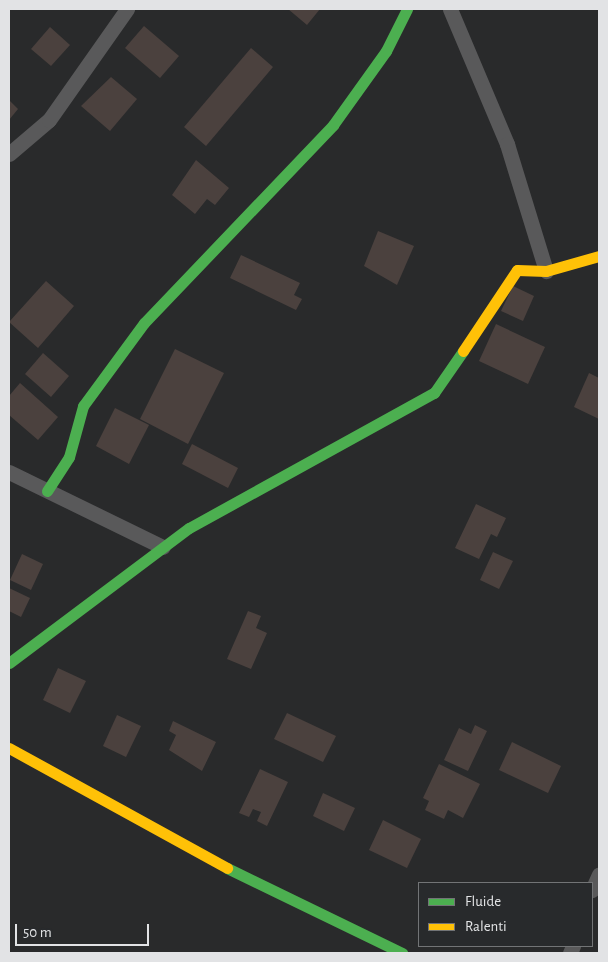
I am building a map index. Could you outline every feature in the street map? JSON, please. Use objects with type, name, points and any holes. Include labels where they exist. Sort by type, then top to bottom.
[{"type":"street","points":[[9,154],[49,120],[127,9]]},
{"type":"street","points":[[47,491],[69,457],[88,398],[144,323],[333,125],[386,51],[407,9]]},
{"type":"street","points":[[450,9],[507,144],[546,271]]},
{"type":"street","points":[[9,663],[188,528],[434,393],[517,270],[546,271],[599,256]]},
{"type":"street","points":[[9,472],[163,547]]},
{"type":"street","points":[[9,748],[284,899],[402,953]]},
{"type":"street","points":[[593,888],[599,874]]},
{"type":"building","points":[[288,9],[320,9],[307,25]]},
{"type":"building","points":[[144,26],[179,56],[160,78],[125,48]]},
{"type":"building","points":[[50,27],[70,45],[51,66],[31,49]]},
{"type":"building","points":[[251,48],[273,67],[206,146],[184,127]]},
{"type":"building","points":[[111,77],[137,99],[110,131],[81,106]]},
{"type":"building","points":[[9,100],[18,109],[9,120]]},
{"type":"building","points":[[196,160],[229,188],[215,205],[207,199],[195,214],[172,195]]},
{"type":"building","points":[[378,231],[414,246],[397,285],[364,266]]},
{"type":"building","points":[[241,255],[300,283],[294,295],[302,299],[296,310],[230,278]]},
{"type":"building","points":[[46,281],[74,306],[38,348],[9,322]]},
{"type":"building","points":[[513,286],[534,296],[523,321],[501,311]]},
{"type":"building","points":[[496,324],[545,347],[528,384],[479,361]]},
{"type":"building","points":[[175,349],[224,373],[188,444],[140,419]]},
{"type":"building","points":[[43,353],[69,376],[51,397],[25,374]]},
{"type":"building","points":[[589,373],[599,378],[599,419],[574,407]]},
{"type":"building","points":[[20,383],[58,417],[38,440],[9,415],[9,396]]},
{"type":"building","points":[[115,408],[149,425],[129,464],[96,446]]},
{"type":"building","points":[[192,444],[238,468],[228,488],[182,464]]},
{"type":"building","points":[[476,504],[506,518],[497,537],[491,534],[479,559],[455,548]]},
{"type":"building","points":[[493,552],[513,561],[499,589],[480,580]]},
{"type":"building","points":[[22,554],[43,564],[31,590],[10,580]]},
{"type":"building","points":[[9,588],[30,598],[21,617],[9,611]]},
{"type":"building","points":[[248,611],[261,616],[256,628],[267,633],[251,669],[227,659]]},
{"type":"building","points":[[58,668],[86,681],[70,713],[43,700]]},
{"type":"building","points":[[287,713],[336,736],[323,762],[274,739]]},
{"type":"building","points":[[117,715],[141,726],[126,757],[103,746]]},
{"type":"building","points":[[173,721],[216,742],[202,771],[169,750],[176,735],[169,731]]},
{"type":"building","points":[[475,725],[487,731],[468,771],[444,760],[459,728],[471,734]]},
{"type":"building","points":[[512,742],[561,766],[548,793],[499,770]]},
{"type":"building","points":[[439,764],[480,784],[463,818],[448,810],[444,819],[425,810],[429,801],[423,798]]},
{"type":"building","points":[[260,769],[288,782],[267,826],[257,821],[261,812],[253,809],[249,817],[239,813]]},
{"type":"building","points":[[323,793],[355,808],[344,831],[313,816]]},
{"type":"building","points":[[383,820],[421,839],[407,868],[369,850]]},
{"type":"traffic: fast","points":[[47,491],[69,457],[83,406],[144,323],[333,125],[386,51],[407,9]]},
{"type":"traffic: fast","points":[[9,663],[189,528],[434,393],[463,351]]},
{"type":"traffic: fast","points":[[227,868],[402,953]]},
{"type":"traffic: slow","points":[[463,351],[517,270],[546,271],[599,256]]},
{"type":"traffic: slow","points":[[9,748],[227,868]]}]
